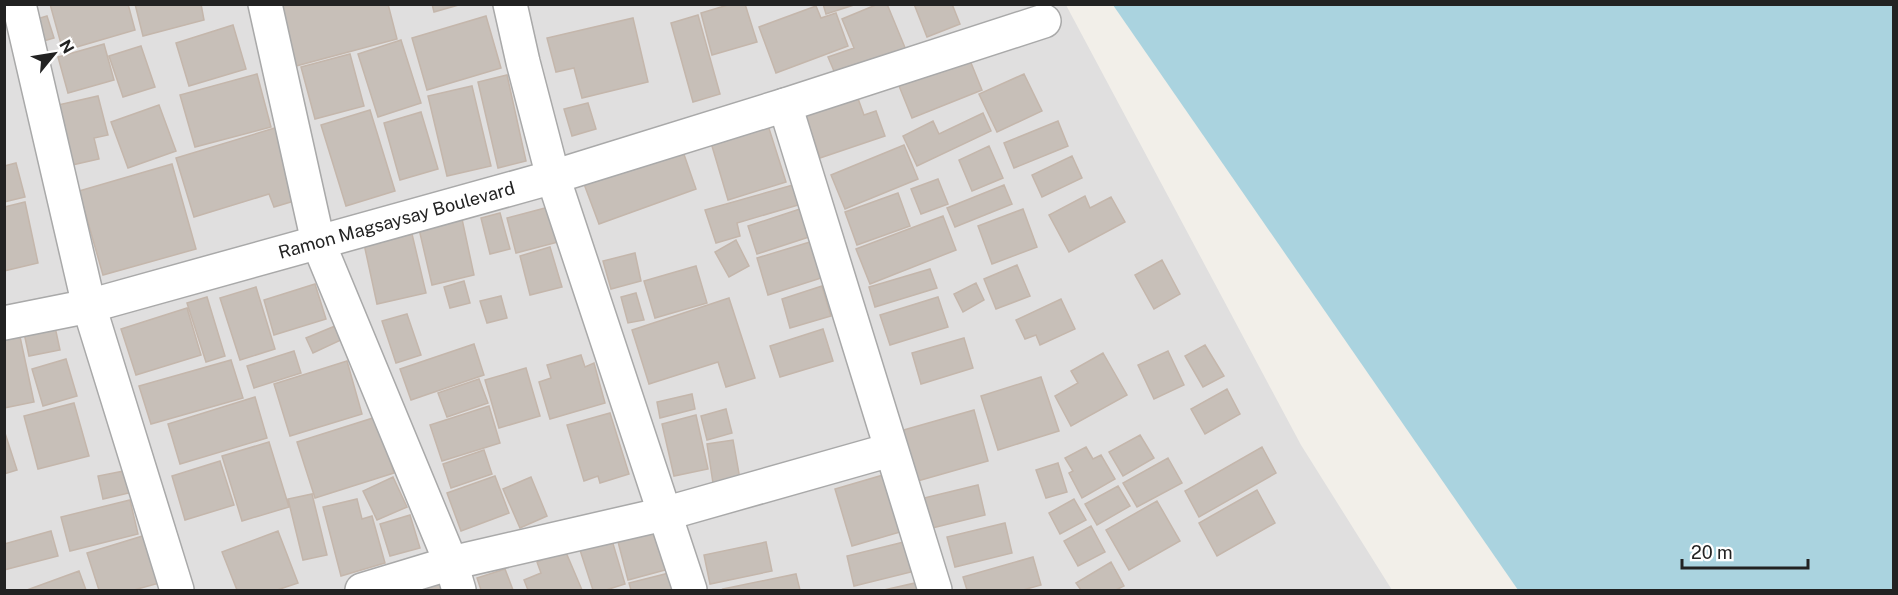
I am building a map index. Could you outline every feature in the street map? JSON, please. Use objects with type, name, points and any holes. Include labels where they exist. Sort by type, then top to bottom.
[{"type":"street","points":[[19,4],[89,306],[177,591]]},
{"type":"street","points":[[265,4],[318,242],[455,577]]},
{"type":"street","points":[[510,4],[553,177],[690,591]]},
{"type":"street","name":"Ramon Magsaysay Boulevard","points":[[4,323],[89,306],[553,177],[1044,21]]},
{"type":"street","points":[[785,105],[935,591]]},
{"type":"street","points":[[362,591],[455,577],[664,514],[890,450]]},
{"type":"shaded area","points":[[4,5],[1066,5],[1301,445],[1392,590],[5,590]]},
{"type":"water","points":[[1113,5],[1893,5],[1893,590],[1518,590]]},
{"type":"building","points":[[50,4],[128,4],[135,30],[63,51]]},
{"type":"building","points":[[135,4],[201,4],[204,20],[143,36]]},
{"type":"building","points":[[280,4],[388,4],[397,39],[296,66]]},
{"type":"building","points":[[432,4],[462,4],[434,12]]},
{"type":"building","points":[[731,4],[745,4],[757,42],[712,55],[701,13]]},
{"type":"building","points":[[823,4],[857,4],[826,14]]},
{"type":"building","points":[[878,4],[887,4],[906,50],[837,78],[828,57],[854,48],[842,19]]},
{"type":"building","points":[[914,4],[952,4],[960,24],[927,37]]},
{"type":"building","points":[[816,6],[821,18],[836,13],[848,46],[776,73],[759,27]]},
{"type":"building","points":[[698,15],[720,94],[693,102],[671,23]]},
{"type":"building","points":[[47,16],[54,38],[33,44],[27,22]]},
{"type":"building","points":[[486,16],[501,68],[427,90],[412,38]]},
{"type":"building","points":[[633,18],[648,82],[582,98],[574,68],[556,72],[547,38]]},
{"type":"building","points":[[233,25],[246,69],[189,86],[176,43]]},
{"type":"building","points":[[401,40],[421,103],[378,117],[358,54]]},
{"type":"building","points":[[104,44],[114,80],[68,93],[58,57]]},
{"type":"building","points":[[141,46],[155,87],[123,97],[109,56]]},
{"type":"building","points":[[967,53],[982,90],[912,118],[897,81]]},
{"type":"building","points":[[350,54],[364,106],[315,119],[301,67]]},
{"type":"building","points":[[257,74],[271,127],[195,147],[180,95]]},
{"type":"building","points":[[1024,74],[1042,111],[997,132],[979,94]]},
{"type":"building","points":[[507,75],[526,161],[498,168],[478,82]]},
{"type":"building","points":[[472,86],[491,166],[447,176],[428,96]]},
{"type":"building","points":[[856,93],[864,115],[876,111],[885,136],[820,158],[804,111]]},
{"type":"building","points":[[98,96],[108,135],[94,138],[99,159],[72,165],[58,105]]},
{"type":"building","points":[[588,103],[596,129],[572,136],[564,109]]},
{"type":"building","points":[[159,105],[176,151],[128,168],[111,122]]},
{"type":"building","points":[[370,110],[395,191],[346,206],[321,125]]},
{"type":"building","points":[[421,112],[438,169],[400,180],[384,123]]},
{"type":"building","points":[[983,113],[991,131],[917,166],[903,136],[933,121],[939,134]]},
{"type":"building","points":[[766,119],[786,182],[728,200],[709,136]]},
{"type":"building","points":[[1058,121],[1068,146],[1014,168],[1004,143]]},
{"type":"building","points":[[278,127],[301,199],[274,207],[269,194],[194,217],[176,158]]},
{"type":"building","points":[[679,140],[696,189],[599,224],[581,176]]},
{"type":"building","points":[[904,145],[918,179],[845,209],[831,175]]},
{"type":"building","points":[[989,146],[1003,178],[972,191],[959,160]]},
{"type":"building","points":[[1072,156],[1082,178],[1042,197],[1032,175]]},
{"type":"building","points":[[16,163],[25,197],[4,202],[4,166]]},
{"type":"building","points":[[172,164],[196,249],[103,275],[79,191]]},
{"type":"building","points":[[938,179],[948,204],[921,214],[911,189]]},
{"type":"building","points":[[800,183],[805,203],[737,223],[740,236],[716,243],[705,210]]},
{"type":"building","points":[[1004,185],[1012,204],[955,227],[947,208]]},
{"type":"building","points":[[898,193],[910,226],[857,245],[845,212]]},
{"type":"building","points":[[1085,196],[1090,208],[1111,197],[1125,222],[1069,252],[1049,215]]},
{"type":"building","points":[[25,202],[38,263],[4,271],[4,207]]},
{"type":"building","points":[[549,207],[558,242],[516,253],[507,218]]},
{"type":"building","points":[[800,209],[809,237],[757,254],[748,226]]},
{"type":"building","points":[[1023,209],[1037,247],[992,264],[978,226]]},
{"type":"building","points":[[500,213],[510,249],[490,254],[481,218]]},
{"type":"building","points":[[943,216],[956,250],[870,284],[856,249]]},
{"type":"building","points":[[462,219],[474,275],[432,285],[419,229]]},
{"type":"building","points":[[412,234],[426,293],[377,304],[364,244]]},
{"type":"building","points":[[736,240],[749,266],[729,277],[715,252]]},
{"type":"building","points":[[810,242],[821,278],[768,295],[757,258]]},
{"type":"building","points":[[550,247],[562,287],[530,295],[520,256]]},
{"type":"building","points":[[635,253],[641,281],[611,289],[603,261]]},
{"type":"building","points":[[1162,260],[1180,294],[1154,309],[1135,275]]},
{"type":"building","points":[[1017,265],[1030,296],[996,309],[984,279]]},
{"type":"building","points":[[696,266],[707,303],[655,318],[644,281]]},
{"type":"building","points":[[930,269],[937,288],[875,307],[869,287]]},
{"type":"building","points":[[464,281],[470,303],[450,308],[444,287]]},
{"type":"building","points":[[976,283],[984,300],[963,312],[954,294]]},
{"type":"building","points":[[315,284],[326,319],[274,335],[264,300]]},
{"type":"building","points":[[822,286],[831,316],[790,328],[782,299]]},
{"type":"building","points":[[256,287],[275,349],[240,360],[220,298]]},
{"type":"building","points":[[636,293],[644,320],[628,323],[621,297]]},
{"type":"building","points":[[501,296],[507,318],[487,323],[480,301]]},
{"type":"building","points":[[207,297],[225,356],[206,362],[187,303]]},
{"type":"building","points":[[938,297],[948,327],[890,345],[880,315]]},
{"type":"building","points":[[729,298],[755,378],[726,387],[718,362],[649,384],[632,330]]},
{"type":"building","points":[[1061,299],[1075,329],[1040,345],[1036,335],[1025,339],[1016,320]]},
{"type":"building","points":[[187,308],[201,355],[136,375],[121,329]]},
{"type":"building","points":[[407,314],[421,355],[396,363],[382,321]]},
{"type":"building","points":[[335,326],[341,340],[313,353],[306,338]]},
{"type":"building","points":[[55,327],[60,350],[29,356],[24,333]]},
{"type":"building","points":[[823,329],[833,361],[780,377],[770,346]]},
{"type":"building","points":[[19,332],[34,402],[4,408],[4,336]]},
{"type":"building","points":[[964,338],[973,368],[921,384],[912,353]]},
{"type":"building","points":[[474,344],[484,375],[411,400],[400,369]]},
{"type":"building","points":[[1205,345],[1224,376],[1203,387],[1185,356]]},
{"type":"building","points":[[294,351],[301,373],[254,388],[247,366]]},
{"type":"building","points":[[1168,351],[1184,385],[1154,399],[1138,365]]},
{"type":"building","points":[[1103,353],[1127,395],[1071,426],[1055,396],[1078,383],[1071,371]]},
{"type":"building","points":[[581,355],[585,367],[594,363],[605,403],[550,419],[539,382],[551,378],[547,365]]},
{"type":"building","points":[[66,359],[77,396],[43,406],[32,369]]},
{"type":"building","points":[[231,360],[243,398],[151,424],[139,386]]},
{"type":"building","points":[[347,361],[362,414],[290,436],[274,384]]},
{"type":"building","points":[[526,368],[540,416],[499,428],[485,380]]},
{"type":"building","points":[[1041,377],[1059,431],[998,450],[981,396]]},
{"type":"building","points":[[479,379],[488,403],[447,417],[438,393]]},
{"type":"building","points":[[1227,389],[1240,414],[1205,434],[1191,409]]},
{"type":"building","points":[[692,394],[695,409],[660,418],[657,402]]},
{"type":"building","points":[[255,397],[267,438],[180,464],[168,424]]},
{"type":"building","points":[[74,403],[89,456],[38,469],[24,416]]},
{"type":"building","points":[[489,406],[500,443],[442,461],[430,425]]},
{"type":"building","points":[[726,409],[732,433],[707,440],[701,416]]},
{"type":"building","points":[[974,410],[988,461],[914,482],[900,431]]},
{"type":"building","points":[[610,413],[629,474],[600,483],[598,476],[584,481],[567,425]]},
{"type":"building","points":[[696,415],[708,469],[674,476],[662,424]]},
{"type":"building","points":[[376,417],[394,473],[315,498],[297,442]]},
{"type":"building","points":[[4,430],[17,470],[4,474]]},
{"type":"building","points":[[1140,435],[1154,458],[1123,476],[1109,452]]},
{"type":"building","points":[[733,440],[740,479],[713,483],[707,444]]},
{"type":"building","points":[[269,442],[289,507],[242,521],[222,456]]},
{"type":"building","points":[[1086,447],[1093,459],[1101,455],[1115,479],[1082,498],[1069,473],[1073,471],[1065,458]]},
{"type":"building","points":[[1262,447],[1276,473],[1199,517],[1185,491]]},
{"type":"building","points":[[484,450],[492,474],[451,488],[443,464]]},
{"type":"building","points":[[1168,458],[1182,483],[1137,507],[1123,483]]},
{"type":"building","points":[[220,461],[234,505],[185,520],[172,476]]},
{"type":"building","points":[[1058,463],[1067,492],[1046,498],[1036,470]]},
{"type":"building","points":[[129,470],[133,492],[103,499],[98,476]]},
{"type":"building","points":[[883,475],[900,532],[852,546],[835,489]]},
{"type":"building","points":[[495,476],[509,513],[461,531],[447,493]]},
{"type":"building","points":[[393,477],[407,507],[377,520],[363,491]]},
{"type":"building","points":[[531,477],[547,516],[520,528],[503,489]]},
{"type":"building","points":[[978,485],[985,515],[928,529],[920,499]]},
{"type":"building","points":[[1118,486],[1130,506],[1097,525],[1085,504]]},
{"type":"building","points":[[1257,490],[1275,523],[1217,556],[1199,523]]},
{"type":"building","points":[[312,494],[327,555],[303,560],[288,499]]},
{"type":"building","points":[[357,499],[362,519],[372,516],[385,563],[341,576],[323,507]]},
{"type":"building","points":[[1074,499],[1086,520],[1060,534],[1049,513]]},
{"type":"building","points":[[130,500],[138,534],[70,551],[61,517]]},
{"type":"building","points":[[1157,501],[1180,541],[1129,570],[1106,530]]},
{"type":"building","points":[[410,515],[420,548],[390,556],[380,524]]},
{"type":"building","points":[[1005,523],[1012,553],[955,567],[947,537]]},
{"type":"building","points":[[1091,526],[1105,552],[1078,566],[1064,541]]},
{"type":"building","points":[[658,527],[669,569],[628,580],[617,538]]},
{"type":"building","points":[[51,531],[58,556],[4,570],[4,544]]},
{"type":"building","points":[[278,531],[298,583],[277,590],[237,590],[222,552]]},
{"type":"building","points":[[149,534],[163,582],[134,590],[99,590],[87,553]]},
{"type":"building","points":[[611,537],[625,584],[606,590],[593,590],[579,547]]},
{"type":"building","points":[[766,542],[772,571],[710,584],[704,555]]},
{"type":"building","points":[[904,542],[911,572],[854,586],[847,556]]},
{"type":"building","points":[[565,550],[582,590],[528,590],[524,580],[541,573],[537,562]]},
{"type":"building","points":[[1033,557],[1041,585],[1023,590],[967,590],[963,577]]},
{"type":"building","points":[[1111,562],[1124,586],[1116,590],[1081,590],[1076,583]]},
{"type":"building","points":[[505,569],[513,590],[481,590],[477,578]]},
{"type":"building","points":[[79,571],[86,590],[27,590]]},
{"type":"building","points":[[443,571],[454,590],[425,590],[421,583]]},
{"type":"building","points":[[673,572],[678,590],[631,590],[629,583]]},
{"type":"building","points":[[796,574],[800,590],[723,589]]},
{"type":"building","points":[[915,583],[917,590],[884,590]]}]
